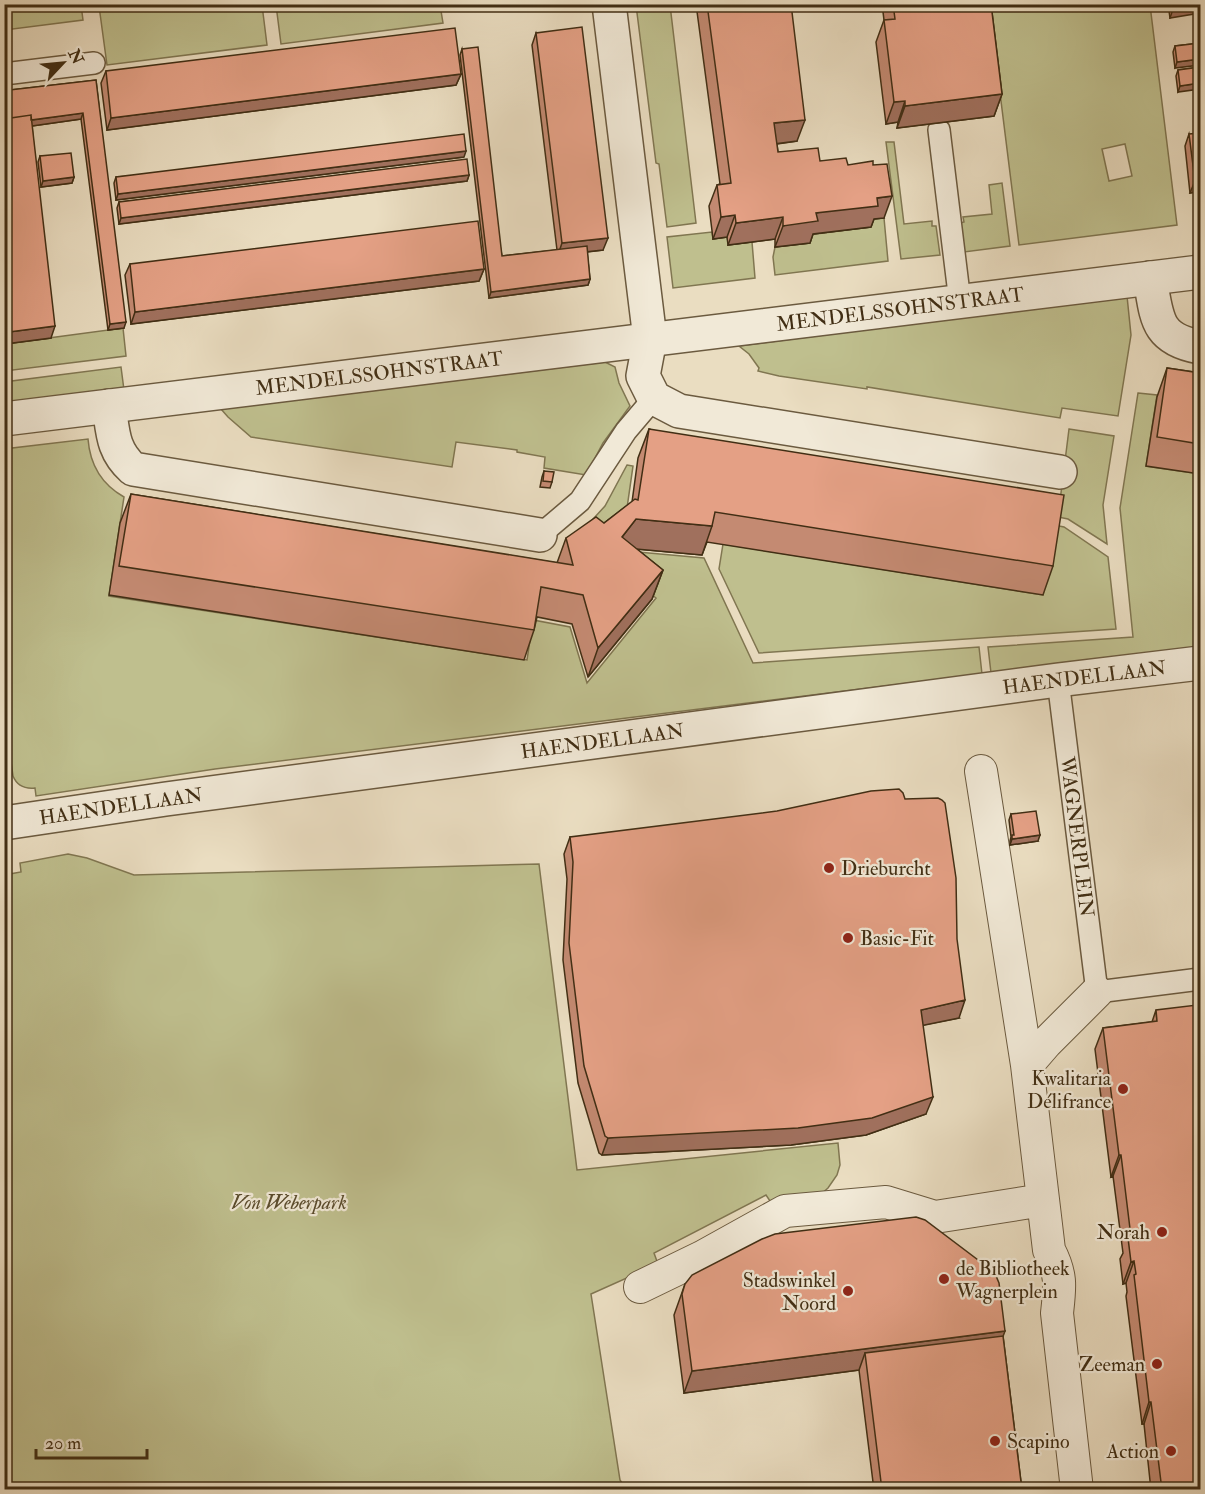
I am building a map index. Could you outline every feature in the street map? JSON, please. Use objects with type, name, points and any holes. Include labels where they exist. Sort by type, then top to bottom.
[{"type":"street","points":[[609,4],[650,339],[644,376],[654,398],[679,411],[1060,472]]},
{"type":"street","name":"MENDELSSOHNSTRAAT","points":[[4,419],[1200,272]]},
{"type":"street","points":[[1150,278],[1158,321],[1166,332],[1185,344],[1200,347]]},
{"type":"street","points":[[109,405],[115,446],[123,460],[133,469],[540,535]]},
{"type":"street","name":"HAENDELLAAN","points":[[4,824],[178,797],[1200,663]]},
{"type":"street","points":[[981,771],[1028,1065],[1049,1250],[1058,1267],[1060,1289],[1057,1313],[1077,1490]]},
{"type":"street","points":[[1028,1065],[1046,1043],[1097,992]]},
{"type":"street","points":[[640,1287],[702,1257],[784,1211],[886,1202],[934,1217],[1043,1200]]},
{"type":"lane","points":[[4,74],[94,63]]},
{"type":"lane","points":[[939,130],[960,302]]},
{"type":"lane","points":[[540,535],[580,501],[626,431],[654,398]]},
{"type":"lane","name":"WAGNERPLEIN","points":[[1058,680],[1097,992]]},
{"type":"lane","points":[[1097,992],[1200,979]]},
{"type":"green space","points":[[4,5],[81,5],[83,20],[5,30]]},
{"type":"green space","points":[[92,5],[262,5],[267,45],[107,65],[99,6]]},
{"type":"green space","points":[[276,5],[311,5],[313,10],[317,11],[322,8],[322,5],[351,7],[356,5],[440,5],[443,23],[281,44]]},
{"type":"green space","points":[[636,5],[670,5],[696,223],[667,227],[659,164],[656,163]]},
{"type":"green space","points":[[989,5],[1150,5],[1177,225],[1019,245]],"holes":[[[1125,144],[1132,176],[1109,181],[1102,149]]]},
{"type":"green space","points":[[886,142],[894,142],[904,224],[932,221],[932,226],[936,226],[940,255],[901,259]]},
{"type":"green space","points":[[1002,183],[1010,246],[964,252],[960,223],[964,222],[963,217],[992,214],[989,185]]},
{"type":"green space","points":[[884,218],[888,261],[775,275],[773,257],[775,247],[809,243],[808,235],[870,227],[869,219]]},
{"type":"green space","points":[[712,232],[713,239],[727,237],[729,245],[752,242],[755,278],[673,288],[667,237]]},
{"type":"green space","points":[[1127,296],[1131,335],[1118,416],[1062,408],[1060,418],[867,387],[867,389],[779,376],[758,371],[759,368],[749,354],[739,346]]},
{"type":"green space","points":[[123,328],[126,356],[5,371],[4,344]]},
{"type":"green space","points":[[605,362],[615,367],[619,383],[630,406],[603,443],[586,475],[544,468],[545,457],[517,452],[517,450],[456,442],[452,467],[251,437],[221,409]]},
{"type":"green space","points":[[121,367],[124,390],[5,405],[4,382]]},
{"type":"green space","points":[[1138,393],[1157,395],[1146,466],[1200,474],[1200,647],[991,673],[988,647],[1133,637],[1120,508]]},
{"type":"green space","points":[[1069,429],[1114,436],[1103,505],[1107,544],[1068,519],[1058,517]]},
{"type":"green space","points":[[88,439],[91,457],[98,473],[109,486],[124,497],[109,596],[527,660],[533,620],[570,627],[587,683],[656,598],[616,565],[627,551],[704,558],[753,663],[979,647],[982,674],[215,769],[36,796],[35,788],[22,786],[13,776],[5,718],[4,449]]},
{"type":"green space","points":[[627,465],[633,466],[625,522],[584,529],[605,506]]},
{"type":"green space","points":[[1054,525],[1064,527],[1108,557],[1116,629],[759,653],[719,569],[723,544],[1043,595]]},
{"type":"green space","name":"Von Weberpark","points":[[68,854],[87,858],[134,875],[539,864],[577,1170],[838,1143],[840,1165],[837,1175],[820,1195],[772,1204],[766,1195],[654,1253],[658,1264],[591,1294],[620,1480],[626,1489],[5,1489],[4,879],[10,878],[10,874],[21,872],[20,863]]},
{"type":"building","points":[[707,4],[791,4],[805,120],[774,123],[778,152],[818,148],[820,161],[846,158],[848,165],[873,161],[873,165],[887,164],[892,196],[877,198],[878,206],[816,213],[818,221],[783,226],[783,217],[736,223],[735,215],[721,217],[717,185],[731,183]]},
{"type":"building","points":[[893,4],[991,4],[1002,94],[905,106],[905,101],[894,102],[884,20],[895,19]]},
{"type":"building","points":[[582,27],[608,238],[562,243],[536,33]]},
{"type":"building","points":[[455,28],[461,74],[111,118],[106,71]]},
{"type":"building","points":[[1200,43],[1200,59],[1177,62],[1175,46]]},
{"type":"building","points":[[478,47],[502,256],[587,246],[590,279],[491,292],[462,49]]},
{"type":"building","points":[[1200,67],[1200,83],[1180,86],[1178,70]]},
{"type":"building","points":[[96,80],[126,322],[110,324],[83,113],[31,120],[31,115],[4,119],[4,86],[9,86],[10,90]]},
{"type":"building","points":[[31,115],[55,326],[9,332],[4,293],[4,119]]},
{"type":"building","points":[[1200,133],[1200,180],[1195,181],[1189,134]]},
{"type":"building","points":[[464,134],[466,151],[118,194],[116,177]]},
{"type":"building","points":[[71,153],[74,177],[43,181],[40,156]]},
{"type":"building","points":[[467,159],[469,175],[121,218],[119,202]]},
{"type":"building","points":[[478,221],[484,269],[135,312],[130,264]]},
{"type":"building","points":[[1167,368],[1200,373],[1200,444],[1157,437]]},
{"type":"building","points":[[649,429],[1064,495],[1053,566],[715,512],[712,526],[636,519],[622,537],[663,570],[598,648],[583,595],[541,587],[534,630],[119,566],[131,494],[573,565],[566,538],[596,517],[604,523],[635,499],[638,500]]},
{"type":"building","points":[[544,471],[554,472],[552,482],[543,481]]},
{"type":"building","points":[[899,789],[905,799],[938,798],[945,803],[956,878],[957,939],[965,1000],[921,1010],[933,1097],[872,1118],[798,1128],[608,1138],[605,1136],[584,1066],[569,943],[573,862],[570,837],[777,811],[871,791]]},
{"type":"building","points":[[1036,811],[1040,835],[1012,839],[1014,835],[1011,814]]},
{"type":"building","points":[[1197,1005],[1200,1037],[1200,1490],[1162,1490],[1151,1402],[1149,1402],[1134,1275],[1136,1274],[1134,1261],[1131,1262],[1128,1238],[1131,1237],[1103,1028],[1157,1021],[1156,1010]]},
{"type":"building","points":[[916,1217],[925,1220],[996,1276],[999,1283],[1005,1331],[692,1371],[682,1294],[685,1284],[692,1275],[775,1234]]},
{"type":"building","points":[[1003,1336],[1022,1490],[882,1490],[865,1353]]},
{"type":"place","name":"Drieburcht","points":[[829,868]]},
{"type":"place","name":"Basic-Fit","points":[[848,938]]},
{"type":"place","name":"Kwalitaria Délifrance","points":[[1123,1089]]},
{"type":"place","name":"Norah","points":[[1162,1232]]},
{"type":"place","name":"de Bibliotheek Wagnerplein","points":[[944,1279]]},
{"type":"place","name":"Stadswinkel Noord","points":[[848,1291]]},
{"type":"place","name":"Zeeman","points":[[1157,1364]]},
{"type":"place","name":"Scapino","points":[[995,1441]]},
{"type":"place","name":"Action","points":[[1171,1451]]}]
